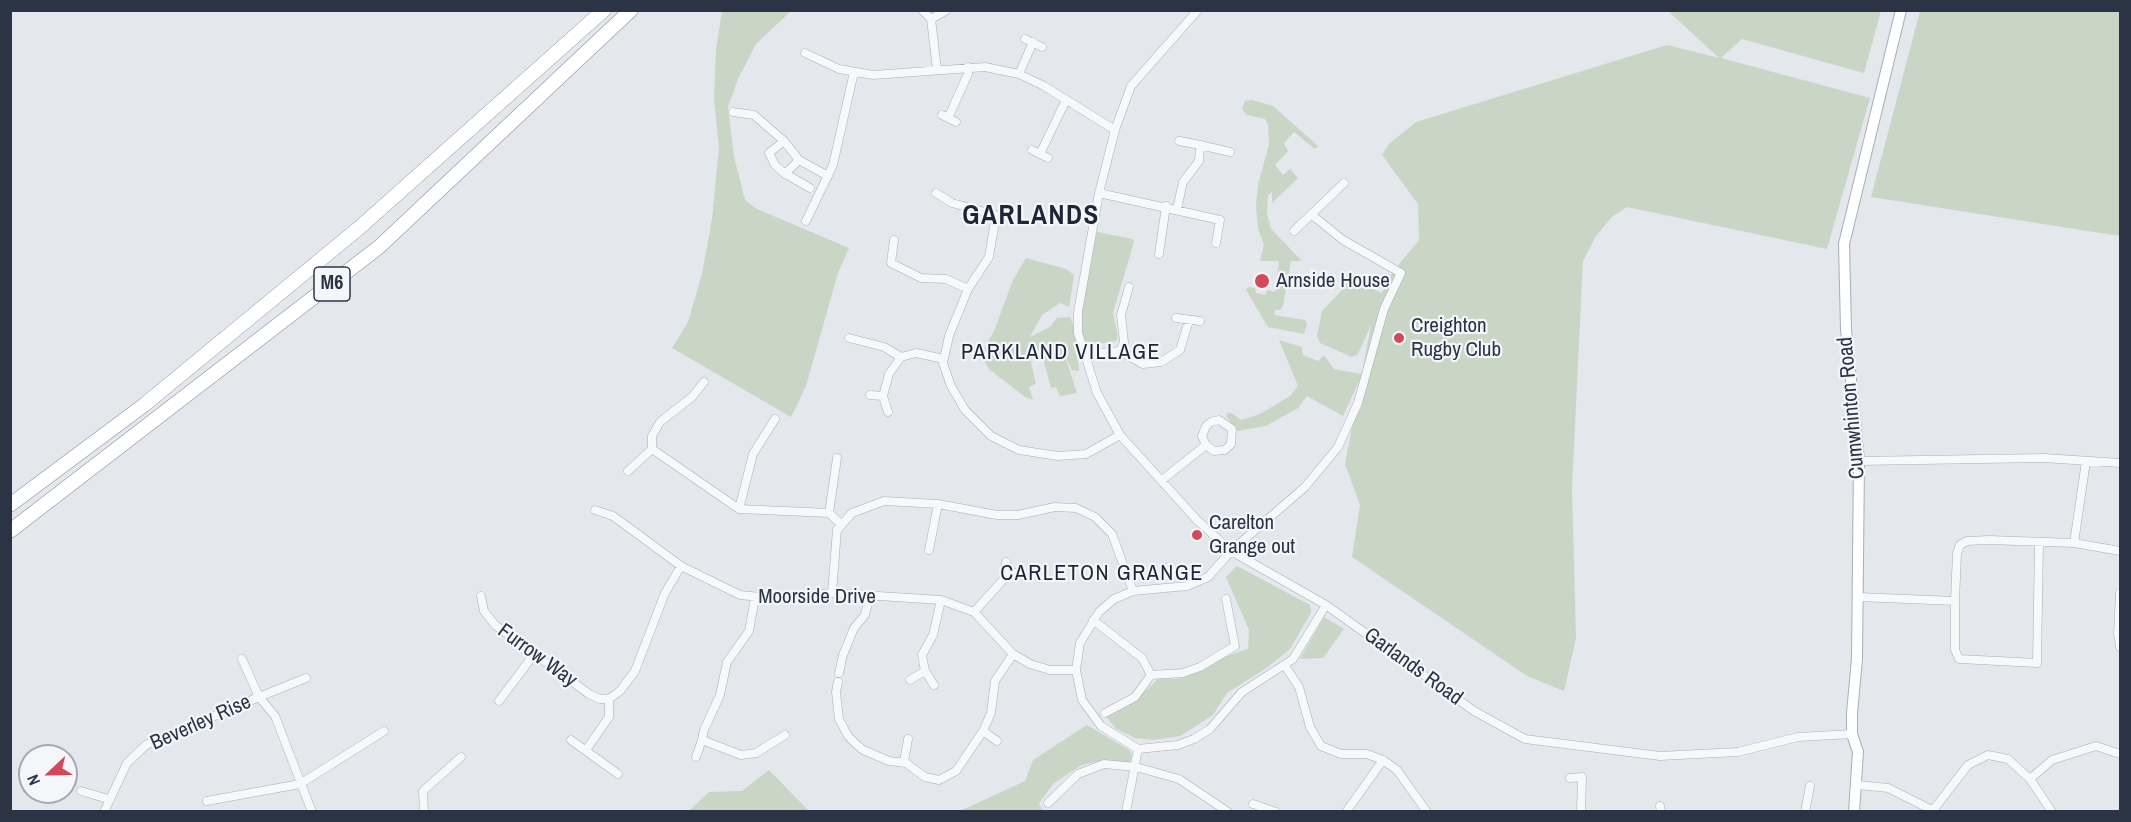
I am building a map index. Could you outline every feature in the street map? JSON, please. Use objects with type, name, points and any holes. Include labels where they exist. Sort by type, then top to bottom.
[{"type":"highway","name":"M6","points":[[10,505],[144,405],[350,236],[604,10]]},
{"type":"highway","name":"M6","points":[[10,531],[379,247],[631,10]]},
{"type":"street","points":[[922,10],[930,19],[937,69]]},
{"type":"street","points":[[930,19],[947,10]]},
{"type":"street","name":"Garlands Road","points":[[1198,10],[1131,87],[1115,130],[1099,193],[1078,312],[1078,333],[1097,393],[1120,435],[1197,520],[1231,551],[1326,605],[1474,711],[1525,739],[1660,756],[1738,752],[1798,737],[1852,734]]},
{"type":"street","name":"Cumwhinton Road","points":[[1854,812],[1858,785],[1858,752],[1852,734],[1858,597],[1859,461],[1846,329],[1844,244],[1901,10]]},
{"type":"street","points":[[1025,39],[1042,47]]},
{"type":"street","points":[[1019,74],[1033,42]]},
{"type":"street","points":[[805,53],[828,65],[854,72],[890,75],[937,69],[985,67],[1019,74],[1115,130]]},
{"type":"street","points":[[949,118],[968,74],[968,67]]},
{"type":"street","points":[[807,221],[828,176],[854,72]]},
{"type":"street","points":[[1048,158],[1036,152],[1066,100]]},
{"type":"street","points":[[733,112],[754,115],[784,141],[799,160],[828,176]]},
{"type":"street","points":[[784,141],[770,153],[775,165],[785,174],[810,188]]},
{"type":"street","points":[[1179,141],[1230,152]]},
{"type":"street","points":[[1177,209],[1182,182],[1198,160],[1200,145]]},
{"type":"street","points":[[785,174],[799,160]]},
{"type":"street","points":[[1294,231],[1344,183]]},
{"type":"street","points":[[936,193],[952,203],[996,215],[989,257],[968,289],[949,336],[944,359],[951,386],[964,410],[991,436],[1019,450],[1075,457],[1086,454],[1120,435]]},
{"type":"street","points":[[1099,193],[1220,220],[1216,243]]},
{"type":"street","points":[[1159,254],[1166,207]]},
{"type":"street","points":[[1312,215],[1343,240],[1401,273],[1384,309],[1358,403],[1338,447],[1305,487],[1231,551],[1215,573],[1196,583],[1133,591],[1114,599],[1093,620],[1080,643],[1076,670],[1079,692],[1089,713],[1107,732],[1138,749],[1178,745],[1202,735],[1242,692],[1293,659],[1326,605]]},
{"type":"street","points":[[894,240],[891,263],[921,278],[946,279],[968,289]]},
{"type":"street","points":[[1120,351],[1124,342],[1121,315],[1129,288]]},
{"type":"street","points":[[1176,318],[1200,321]]},
{"type":"street","points":[[1084,355],[1120,351],[1143,364],[1166,361],[1183,345],[1189,320]]},
{"type":"street","points":[[849,338],[884,347],[901,357]]},
{"type":"street","points":[[888,412],[883,396],[889,374],[901,357],[916,353],[944,359]]},
{"type":"street","points":[[628,471],[652,449],[652,436],[660,422],[692,397],[704,382]]},
{"type":"street","points":[[870,395],[883,396]]},
{"type":"street","points":[[739,509],[753,454],[775,418]]},
{"type":"street","points":[[1219,420],[1232,429],[1231,444],[1225,450],[1214,451],[1206,445],[1202,436],[1206,426],[1211,422],[1219,420]]},
{"type":"street","points":[[1162,480],[1206,445]]},
{"type":"street","points":[[652,449],[739,509],[829,513],[842,525]]},
{"type":"street","points":[[829,513],[837,458]]},
{"type":"street","points":[[1859,461],[1975,458],[2121,463]]},
{"type":"street","points":[[2074,543],[2086,461]]},
{"type":"street","points":[[832,593],[837,530],[852,513],[884,501],[938,504],[997,515],[1018,514],[1055,507],[1076,508],[1095,517],[1112,534],[1133,591]]},
{"type":"street","points":[[929,550],[938,504]]},
{"type":"street","name":"Moorside Drive","points":[[595,510],[613,516],[681,566],[730,592],[755,598],[781,599],[832,593],[941,600],[974,612],[1013,654],[1030,664],[1050,670],[1076,670]]},
{"type":"street","points":[[2039,543],[2037,663],[1959,659],[1955,650],[1955,601],[1957,553],[1960,545],[1967,541],[1978,540],[2074,543],[2121,551]]},
{"type":"street","points":[[974,612],[1003,580],[1006,562]]},
{"type":"street","points":[[586,750],[609,717],[609,699],[620,691],[635,671],[665,593],[681,566]]},
{"type":"street","points":[[1005,572],[1019,573]]},
{"type":"street","points":[[2121,593],[2118,634],[2121,647]]},
{"type":"street","points":[[839,673],[854,628],[866,615],[870,595]]},
{"type":"street","name":"Furrow Way","points":[[481,596],[484,611],[490,621],[589,694],[600,699],[609,699]]},
{"type":"street","points":[[1858,597],[1955,601]]},
{"type":"street","points":[[696,757],[720,695],[727,663],[749,632],[755,598]]},
{"type":"street","points":[[1151,675],[1183,673],[1200,667],[1235,646],[1226,599]]},
{"type":"street","points":[[934,685],[925,671],[922,655],[933,635],[941,600]]},
{"type":"street","points":[[1093,620],[1142,658],[1151,675]]},
{"type":"street","points":[[500,701],[535,653]]},
{"type":"street","points":[[838,682],[837,709],[848,736],[863,750],[893,762],[904,762],[925,777],[944,778],[956,771],[983,731],[992,713],[995,681],[1013,654]]},
{"type":"street","points":[[242,659],[259,697],[306,678]]},
{"type":"street","points":[[1285,666],[1299,687],[1310,727],[1321,746],[1341,754],[1367,754],[1383,760],[1397,770],[1427,812]]},
{"type":"street","points":[[910,680],[925,671]]},
{"type":"street","points":[[1105,713],[1135,697],[1151,675]]},
{"type":"street","name":"Beverley Rise","points":[[104,812],[108,799],[127,764],[146,745],[259,697],[275,716],[312,812]]},
{"type":"street","points":[[207,801],[300,783],[384,731]]},
{"type":"street","points":[[983,731],[997,741]]},
{"type":"street","points":[[702,740],[741,755],[756,753],[785,735]]},
{"type":"street","points":[[570,740],[618,774]]},
{"type":"street","points":[[904,762],[908,740]]},
{"type":"street","points":[[2030,779],[2052,760],[2096,746],[2121,754]]},
{"type":"street","points":[[1126,812],[1138,749]]},
{"type":"street","points":[[1858,785],[1888,788],[1935,810],[1968,765],[1988,754],[2008,759],[2030,779],[2052,812]]},
{"type":"street","points":[[424,812],[423,791],[461,757]]},
{"type":"street","points":[[1346,812],[1383,760]]},
{"type":"street","points":[[1048,803],[1078,774],[1104,764],[1136,767],[1179,779],[1228,812]]},
{"type":"street","points":[[1570,778],[1582,777],[1581,812]]},
{"type":"street","points":[[1805,812],[1810,786]]},
{"type":"street","points":[[81,791],[108,799]]},
{"type":"street","points":[[1252,804],[1276,812]]},
{"type":"green space","points":[[722,11],[791,11],[756,44],[738,79],[728,107],[734,157],[745,200],[757,209],[849,248],[838,273],[806,386],[791,417],[672,348],[688,322],[702,274],[712,219],[719,148],[714,98],[716,49]]},
{"type":"green space","points":[[1668,11],[1881,11],[1864,73],[1742,39],[1721,58],[1870,98],[1827,249],[1627,207],[1612,217],[1596,236],[1583,261],[1572,488],[1576,638],[1564,691],[1527,676],[1352,557],[1360,505],[1345,464],[1362,375],[1343,416],[1307,396],[1298,408],[1266,426],[1238,431],[1226,416],[1228,412],[1241,420],[1260,414],[1290,396],[1298,386],[1279,340],[1302,347],[1303,355],[1318,361],[1324,355],[1334,369],[1362,374],[1371,325],[1358,354],[1352,357],[1320,343],[1317,336],[1322,311],[1343,289],[1342,276],[1382,293],[1392,273],[1419,240],[1418,204],[1382,155],[1390,143],[1416,122],[1667,45],[1719,58]]},
{"type":"green space","points":[[1920,11],[2120,11],[2120,236],[1871,197]]},
{"type":"green space","points":[[1252,100],[1273,106],[1318,146],[1315,149],[1294,132],[1284,143],[1288,151],[1275,165],[1283,175],[1290,169],[1298,178],[1272,203],[1272,192],[1268,195],[1267,214],[1271,229],[1302,261],[1291,261],[1283,306],[1280,310],[1275,310],[1274,315],[1305,320],[1307,324],[1304,334],[1268,327],[1246,290],[1248,287],[1255,288],[1256,293],[1266,295],[1267,290],[1275,292],[1279,261],[1260,261],[1264,245],[1258,229],[1256,204],[1258,185],[1269,144],[1268,124],[1265,119],[1247,115],[1242,109],[1245,101]]},
{"type":"green space","points":[[1097,232],[1133,239],[1134,242],[1113,313],[1118,337],[1116,341],[1088,346],[1081,334],[1080,303]]},
{"type":"green space","points":[[1026,258],[1066,269],[1074,275],[1069,307],[1060,303],[1042,315],[1030,337],[1050,327],[1057,318],[1070,317],[1076,333],[1079,371],[1072,370],[1065,356],[1077,393],[1060,396],[1056,387],[1051,388],[1041,351],[1029,354],[1036,384],[1029,387],[1033,400],[1025,397],[989,369],[981,355],[994,331],[1013,280]]},
{"type":"green space","points":[[1237,566],[1310,605],[1311,613],[1290,649],[1268,667],[1227,693],[1213,715],[1180,736],[1152,740],[1135,738],[1116,729],[1106,716],[1136,700],[1159,678],[1179,679],[1197,672],[1217,659],[1248,649],[1249,630],[1226,577]]},
{"type":"green space","points":[[1324,617],[1344,629],[1323,658],[1300,659]]},
{"type":"green space","points":[[1087,725],[1129,750],[1132,755],[1130,763],[1106,760],[1082,765],[1054,783],[1039,803],[1043,811],[958,812],[1025,781],[1033,760]]},
{"type":"green space","points":[[769,770],[809,811],[689,811],[709,792],[742,791]]},
{"type":"place","name":"Arnside House","points":[[1262,281]]},
{"type":"place","name":"Creighton Rugby Club","points":[[1399,338]]},
{"type":"place","name":"Carelton Grange out","points":[[1197,535]]},
{"type":"district","name":"GARLANDS","points":[[1031,217]]},
{"type":"district","name":"PARKLAND VILLAGE","points":[[1061,353]]},
{"type":"district","name":"CARLETON GRANGE","points":[[1102,574]]}]
